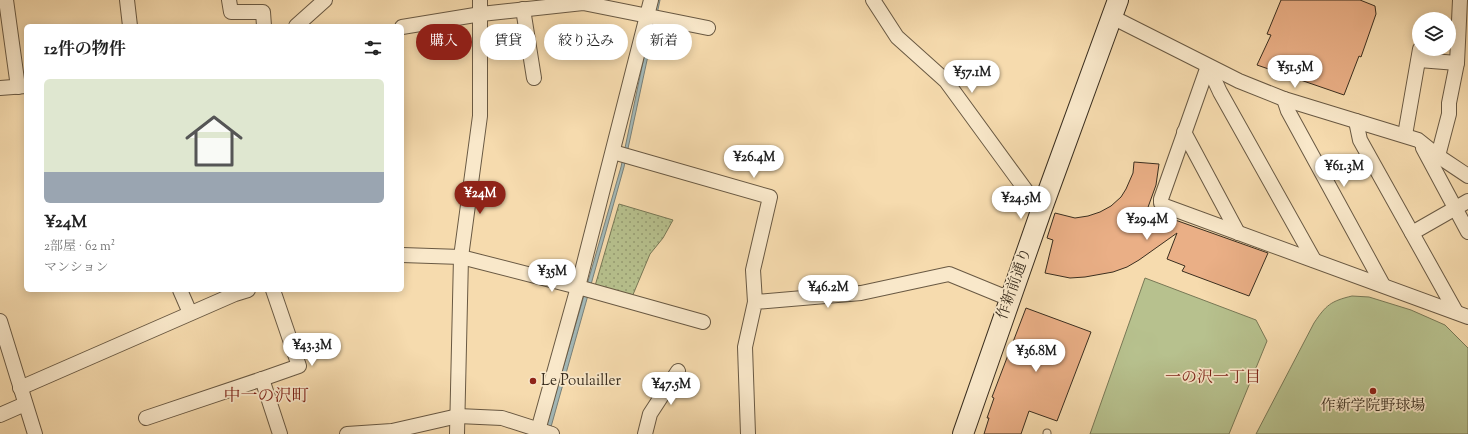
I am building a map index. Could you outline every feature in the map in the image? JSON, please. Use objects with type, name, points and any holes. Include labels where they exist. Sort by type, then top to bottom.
[{"type":"street","points":[[0,88],[22,87],[6,0]]},
{"type":"street","points":[[127,0],[130,24]]},
{"type":"street","points":[[230,0],[231,12],[263,12],[264,24]]},
{"type":"street","points":[[298,24],[325,0]]},
{"type":"street","points":[[457,434],[461,257],[480,116],[480,0]]},
{"type":"street","points":[[537,432],[578,287],[651,0]]},
{"type":"street","points":[[873,0],[898,37],[946,81],[1041,211]]},
{"type":"street","points":[[1438,156],[1449,114],[1449,103],[1457,62],[1460,0]]},
{"type":"street","points":[[404,27],[481,14],[583,1],[708,28]]},
{"type":"street","points":[[523,9],[534,78]]},
{"type":"street","points":[[1115,9],[1208,66],[1239,81],[1284,99],[1418,140],[1438,156],[1468,176]]},
{"type":"street","name":"作新前通り","points":[[963,434],[1041,211],[1115,9]]},
{"type":"street","points":[[1405,135],[1420,56]]},
{"type":"street","points":[[1429,56],[1457,62]]},
{"type":"street","points":[[1208,66],[1161,199],[1162,204],[1462,314]]},
{"type":"street","points":[[1208,66],[1220,92],[1314,260]]},
{"type":"street","points":[[1284,99],[1288,110],[1383,285]]},
{"type":"street","points":[[1356,121],[1360,140],[1412,233],[1462,314]]},
{"type":"street","points":[[1184,132],[1238,233]]},
{"type":"street","points":[[1418,140],[1468,232]]},
{"type":"street","points":[[613,152],[770,197],[753,270],[755,302],[745,347],[748,434]]},
{"type":"street","points":[[1412,233],[1468,201]]},
{"type":"street","points":[[404,255],[461,257],[578,287],[703,322]]},
{"type":"street","points":[[755,302],[861,293],[949,274],[1010,299]]},
{"type":"street","points":[[181,292],[190,314]]},
{"type":"street","points":[[20,388],[240,292]]},
{"type":"street","points":[[146,418],[299,366],[275,292]]},
{"type":"street","points":[[0,321],[34,434]]},
{"type":"street","points":[[645,434],[650,414],[678,371]]},
{"type":"street","points":[[262,379],[280,434]]},
{"type":"street","points":[[0,415],[25,404]]},
{"type":"street","points":[[347,434],[392,431],[458,416],[502,418],[537,432],[552,434]]},
{"type":"green space","points":[[619,204],[673,220],[663,238],[650,254],[632,297],[595,286]]},
{"type":"green space","points":[[1145,278],[1256,320],[1267,341],[1229,434],[1090,434]]},
{"type":"green space","name":"作新学院野球場","points":[[1352,296],[1369,297],[1411,310],[1445,325],[1468,348],[1468,434],[1256,434],[1318,317],[1334,302]]},
{"type":"shaded area","points":[[656,0],[660,0],[655,24],[651,24]]},
{"type":"shaded area","points":[[643,60],[647,60],[624,167],[549,434],[544,434],[621,167]]},
{"type":"building","points":[[1281,0],[1360,0],[1375,6],[1376,14],[1361,57],[1359,56],[1344,95],[1257,65],[1271,35],[1267,34]]},
{"type":"building","points":[[1134,162],[1159,164],[1156,185],[1147,210],[1268,253],[1249,296],[1182,271],[1185,266],[1167,259],[1177,233],[1139,260],[1127,267],[1113,272],[1070,278],[1045,273],[1053,240],[1047,238],[1055,213],[1075,218],[1100,212],[1111,206],[1121,197],[1126,189],[1133,173]]},
{"type":"building","points":[[1026,308],[1091,332],[1057,421],[1029,411],[1021,434],[984,434],[989,418],[987,418],[994,398],[992,397]]},
{"type":"place","name":"Le Poulailler","points":[[533,381]]},
{"type":"place","name":"作新学院野球場","points":[[1373,391]]},
{"type":"district","name":"一の沢一丁目","points":[[1213,378]]},
{"type":"district","name":"中一の沢町","points":[[266,397]]}]
